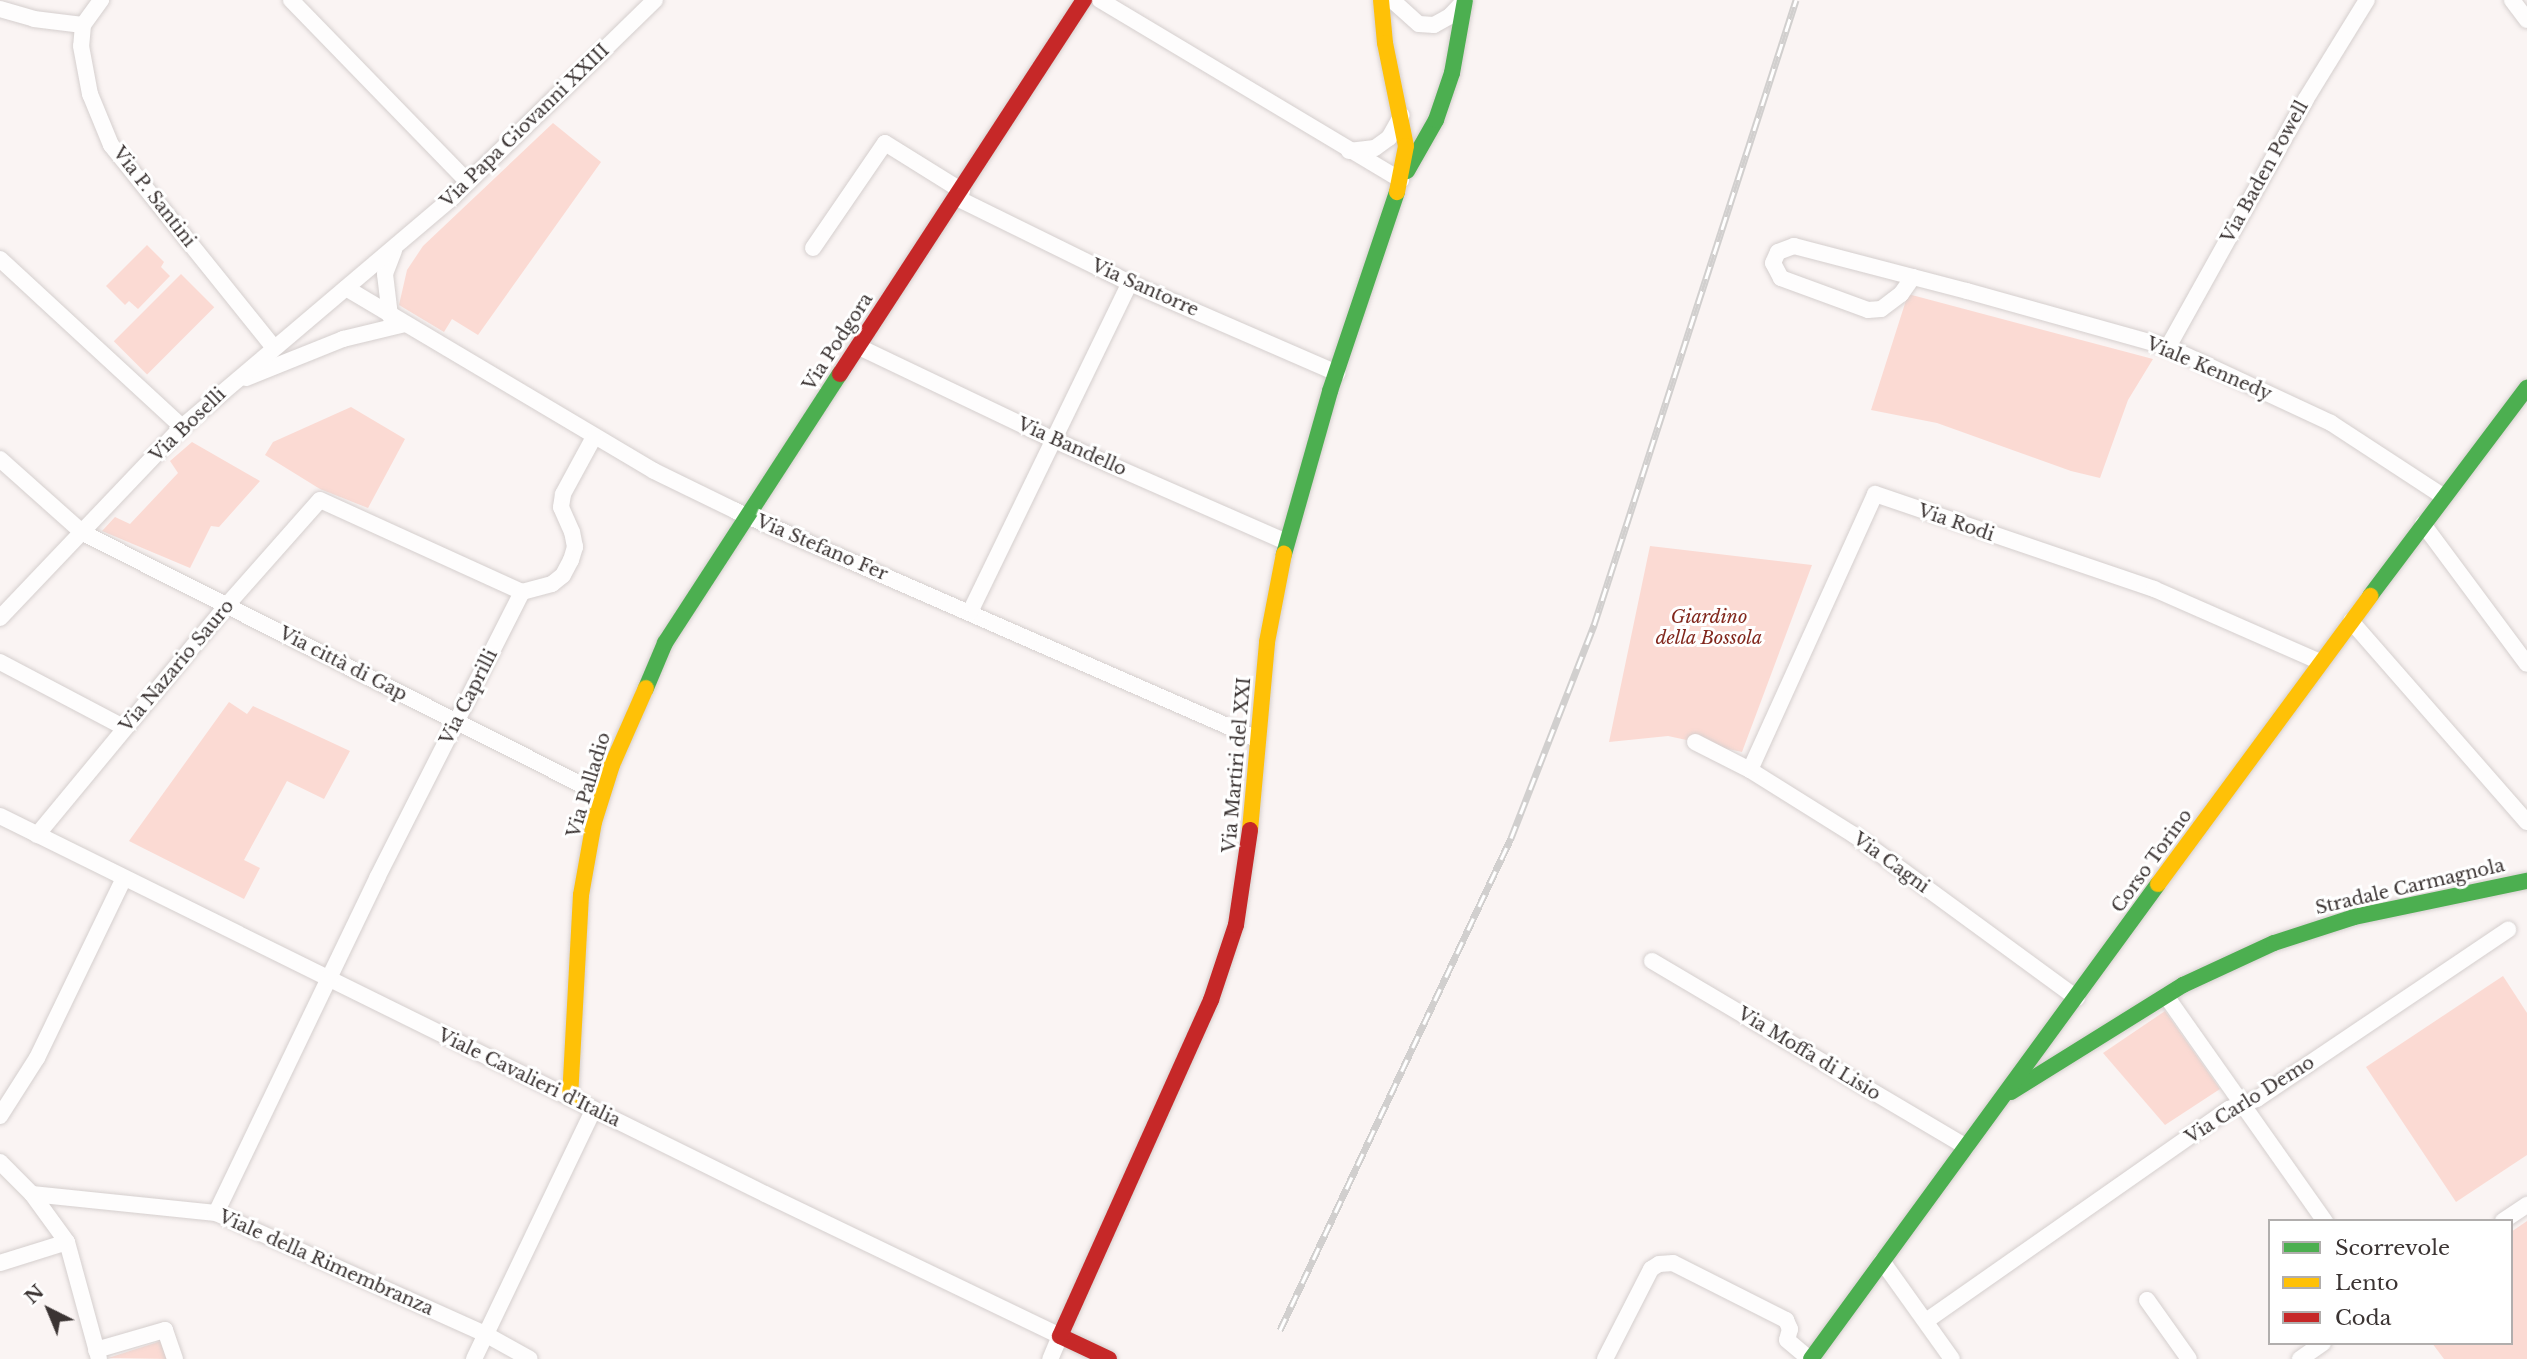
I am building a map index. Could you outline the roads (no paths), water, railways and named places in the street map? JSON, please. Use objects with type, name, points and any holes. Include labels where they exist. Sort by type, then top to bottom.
[{"type":"street","points":[[0,9],[34,19],[83,25],[101,0]]},
{"type":"street","points":[[292,0],[468,182]]},
{"type":"street","name":"Via Papa Giovanni XXIII","points":[[394,250],[655,0]]},
{"type":"street","name":"Via Podgora","points":[[750,516],[1084,0]]},
{"type":"street","points":[[1100,0],[1401,180]]},
{"type":"street","name":"Via Martiri del XXI","points":[[1060,1336],[1211,1000],[1236,925],[1248,856],[1267,642],[1286,542],[1337,373],[1401,180],[1406,146],[1402,115],[1385,43],[1381,0]]},
{"type":"street","name":"Via Martiri del XXI","points":[[1392,0],[1419,23],[1434,25],[1450,16],[1465,0]]},
{"type":"street","name":"Via Martiri del XXI","points":[[1401,180],[1436,120],[1452,73],[1465,0]]},
{"type":"street","name":"Via Baden Powell","points":[[2168,348],[2306,99],[2367,0]]},
{"type":"street","points":[[2512,0],[2527,20]]},
{"type":"street","name":"Via P. Santini","points":[[83,25],[81,46],[90,94],[111,145],[274,348]]},
{"type":"street","points":[[1349,151],[1375,148],[1389,138],[1402,115]]},
{"type":"street","points":[[813,248],[885,143],[959,195]]},
{"type":"street","name":"Via Santorre","points":[[959,195],[1130,283],[1337,373]]},
{"type":"street","name":"Viale Kennedy","points":[[1913,277],[1901,294],[1881,309],[1868,310],[1781,278],[1773,262],[1778,252],[1794,246],[1913,277],[2168,348],[2330,423],[2444,497]]},
{"type":"street","points":[[231,384],[397,320],[385,274],[394,250]]},
{"type":"street","name":"Via Boselli","points":[[0,618],[182,427],[394,250]]},
{"type":"street","points":[[0,259],[182,427]]},
{"type":"street","points":[[971,612],[1130,283]]},
{"type":"street","name":"Via Stefano Fer","points":[[346,288],[654,471],[750,516],[1257,739]]},
{"type":"street","name":"Via Bandello","points":[[859,347],[1054,440],[1286,542]]},
{"type":"street","name":"Corso Torino","points":[[1811,1359],[2320,662],[2527,388]]},
{"type":"street","points":[[522,592],[552,584],[563,575],[571,560],[575,547],[561,507],[564,494],[594,437]]},
{"type":"street","name":"Via città di Gap","points":[[0,458],[83,533],[602,795]]},
{"type":"street","name":"Via Rodi","points":[[1750,770],[1875,494],[2154,589],[2320,662]]},
{"type":"street","name":"Via Nazario Sauro","points":[[37,835],[227,605],[320,500],[522,592]]},
{"type":"street","name":"Via Palladio","points":[[570,1098],[581,895],[594,822],[602,795],[638,702],[665,643],[750,516]]},
{"type":"street","points":[[2423,524],[2527,664]]},
{"type":"street","name":"Via Caprilli","points":[[216,1213],[328,978],[522,592]]},
{"type":"street","points":[[2351,621],[2527,822]]},
{"type":"street","points":[[0,662],[125,728]]},
{"type":"street","name":"Via Cagni","points":[[1695,742],[1750,770],[1854,835],[2077,998]]},
{"type":"street","name":"Viale Cavalieri d'Italia","points":[[0,816],[570,1098],[1060,1336]]},
{"type":"street","points":[[0,1116],[37,1058],[124,878]]},
{"type":"street","name":"Stradale Carmagnola","points":[[2007,1093],[2025,1086],[2081,1052],[2166,996],[2229,963],[2315,928],[2354,916],[2527,881]]},
{"type":"street","name":"Via Carlo Demo","points":[[1926,1321],[2241,1103],[2257,1099],[2508,930]]},
{"type":"street","name":"Via Moffa di Lisio","points":[[1652,961],[1966,1147]]},
{"type":"street","points":[[2166,996],[2324,1219]]},
{"type":"street","points":[[474,1359],[594,1109]]},
{"type":"street","points":[[0,1162],[32,1194],[67,1242],[97,1355],[165,1330],[174,1359]]},
{"type":"street","name":"Viale della Rimembranza","points":[[32,1194],[216,1213],[485,1334],[530,1359]]},
{"type":"street","points":[[2506,1219],[2527,1205]]},
{"type":"street","points":[[0,1263],[67,1242]]},
{"type":"street","points":[[1882,1261],[1952,1359]]},
{"type":"street","points":[[1605,1359],[1651,1269],[1658,1264],[1673,1263],[1786,1320],[1790,1329],[1787,1340],[1811,1359]]},
{"type":"street","points":[[2147,1300],[2189,1359]]},
{"type":"street","points":[[1049,1359],[1060,1336],[1110,1359]]},
{"type":"street","points":[[2300,1359],[2320,1345]]},
{"type":"railway","points":[[1280,1330],[1511,838],[1594,625],[1796,0]]},
{"type":"park label","name":"Giardino della Bossola","points":[[1709,628]]}]
